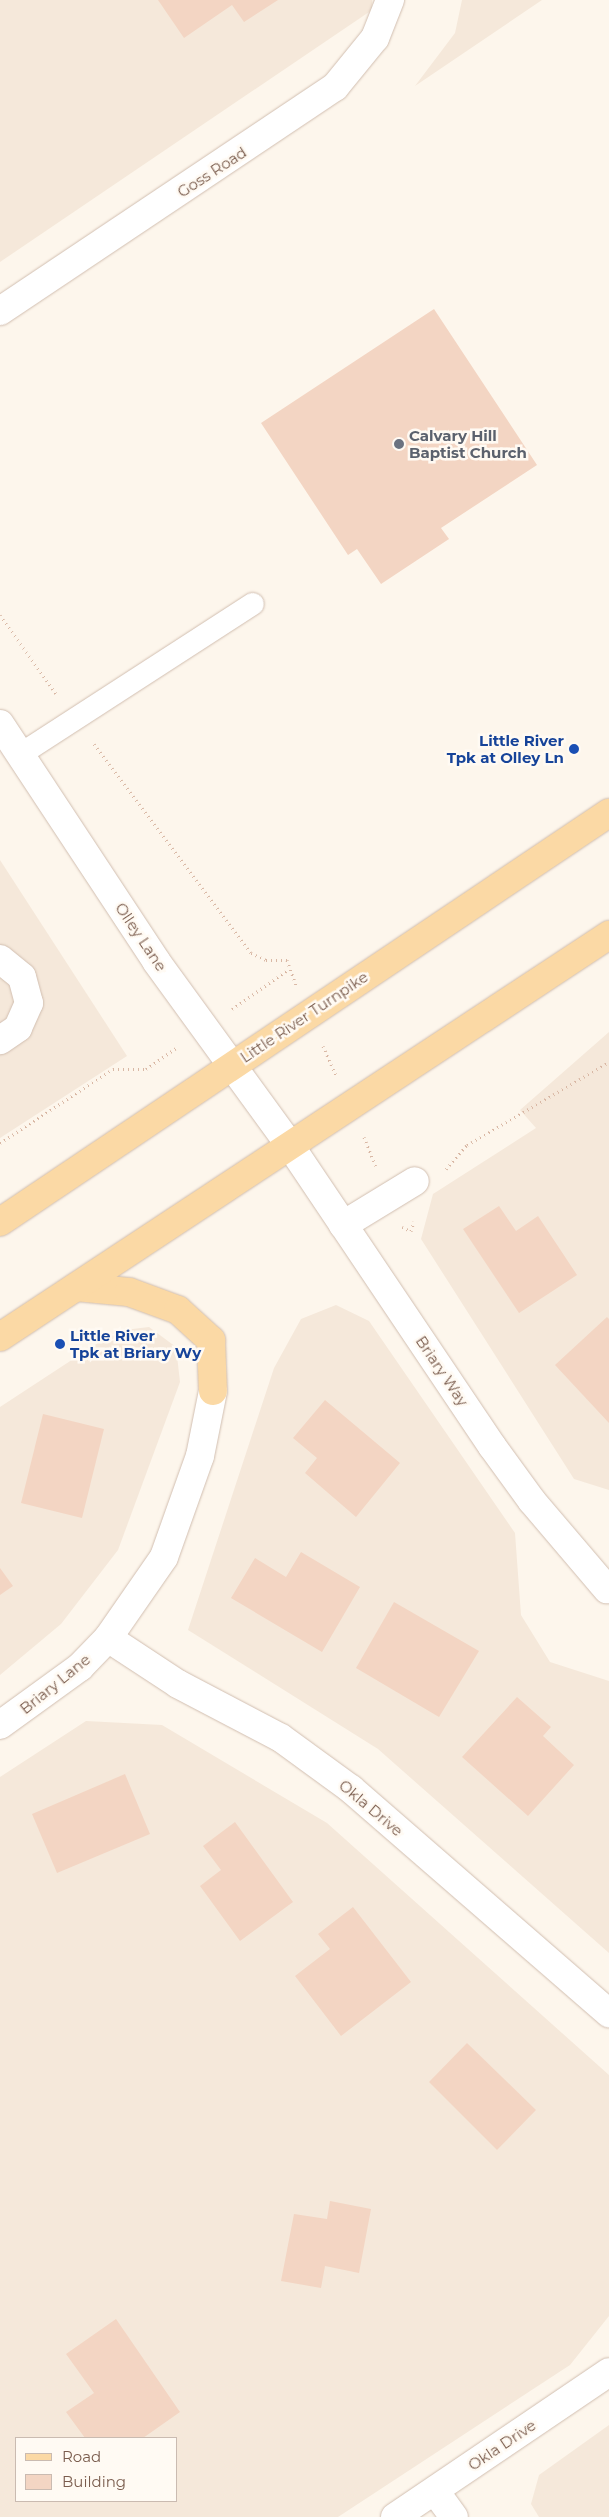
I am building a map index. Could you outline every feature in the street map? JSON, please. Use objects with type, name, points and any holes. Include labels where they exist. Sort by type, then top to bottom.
[{"type":"main road","name":"Little River Turnpike","points":[[0,1222],[609,813]]},
{"type":"main road","points":[[0,1336],[609,935]]},
{"type":"main road","points":[[76,1287],[129,1292],[178,1310],[210,1340],[213,1391]]},
{"type":"street","name":"Goss Road","points":[[0,311],[335,87],[375,38],[390,0]]},
{"type":"street","name":"Olley Lane","points":[[0,724],[156,961],[289,1144]]},
{"type":"street","points":[[0,959],[22,977],[29,1003],[18,1028],[0,1040]]},
{"type":"street","name":"Briary Way","points":[[289,1144],[532,1501],[606,1589]]},
{"type":"street","points":[[343,1225],[414,1181]]},
{"type":"street","name":"Briary Lane","points":[[0,1726],[80,1667],[108,1638],[164,1557],[200,1456],[213,1391]]},
{"type":"street","name":"Okla Drive","points":[[108,1638],[178,1684],[281,1738],[351,1789],[609,2013]]},
{"type":"street","name":"Okla Drive","points":[[396,2517],[609,2372]]},
{"type":"street","points":[[435,2491],[454,2517]]},
{"type":"lane","points":[[21,754],[254,604]]},
{"type":"path","points":[[0,615],[74,719],[251,953],[266,960],[287,960],[308,1014],[379,1172]]},
{"type":"path","points":[[443,1175],[467,1145],[609,1062]]},
{"type":"path","points":[[0,1143],[113,1069],[146,1069]]},
{"type":"path","points":[[404,1230],[411,1231],[418,1214]]},
{"type":"shaded area","points":[[0,0],[372,0],[372,10],[0,262]]},
{"type":"shaded area","points":[[462,0],[542,0],[415,86],[455,33]]},
{"type":"shaded area","points":[[0,860],[127,1056],[0,1138]]},
{"type":"shaded area","points":[[609,1032],[609,1490],[574,1479],[421,1239],[433,1194],[536,1128],[520,1110]]},
{"type":"shaded area","points":[[336,1305],[369,1321],[515,1533],[521,1615],[550,1662],[609,1681],[609,1953],[378,1749],[188,1630],[274,1368],[301,1319]]},
{"type":"shaded area","points":[[149,1327],[176,1347],[180,1382],[118,1550],[61,1624],[0,1675],[0,1407],[116,1331]]},
{"type":"shaded area","points":[[86,1721],[162,1725],[327,1823],[609,2075],[609,2316],[570,2365],[338,2517],[0,2517],[0,1777]]},
{"type":"shaded area","points":[[609,2425],[609,2517],[539,2517],[531,2504],[539,2475]]},
{"type":"building","points":[[158,0],[278,0],[244,22],[232,5],[184,38]]},
{"type":"building","name":"Calvary Hill Baptist Church","points":[[434,309],[537,465],[441,528],[449,539],[381,584],[357,549],[348,555],[261,423]]},
{"type":"building","points":[[499,1206],[516,1231],[538,1216],[577,1275],[519,1313],[463,1229]]},
{"type":"building","points":[[607,1317],[609,1319],[609,1423],[555,1365]]},
{"type":"building","points":[[325,1400],[400,1463],[356,1517],[305,1473],[317,1458],[293,1438]]},
{"type":"building","points":[[43,1414],[104,1429],[82,1518],[21,1503]]},
{"type":"building","points":[[301,1552],[360,1587],[322,1652],[231,1598],[255,1558],[286,1577]]},
{"type":"building","points":[[0,1568],[13,1586],[0,1595]]},
{"type":"building","points":[[394,1602],[479,1651],[439,1717],[356,1668]]},
{"type":"building","points":[[517,1697],[551,1727],[543,1736],[574,1765],[528,1816],[462,1757]]},
{"type":"building","points":[[125,1774],[150,1834],[57,1873],[32,1814]]},
{"type":"building","points":[[235,1822],[293,1902],[240,1941],[200,1886],[221,1870],[203,1846]]},
{"type":"building","points":[[353,1907],[411,1982],[341,2036],[295,1976],[330,1949],[318,1934]]},
{"type":"building","points":[[467,2043],[536,2110],[497,2150],[429,2082]]},
{"type":"building","points":[[330,2201],[371,2209],[359,2273],[325,2266],[321,2288],[281,2281],[294,2214],[327,2219]]},
{"type":"building","points":[[116,2319],[180,2412],[144,2437],[84,2437],[66,2412],[94,2393],[66,2354]]},
{"type":"place","name":"Calvary Hill Baptist Church","points":[[399,444]]},
{"type":"place","name":"Little River Tpk at Olley Ln","points":[[574,749]]},
{"type":"place","name":"Little River Tpk at Briary Wy","points":[[60,1344]]}]
